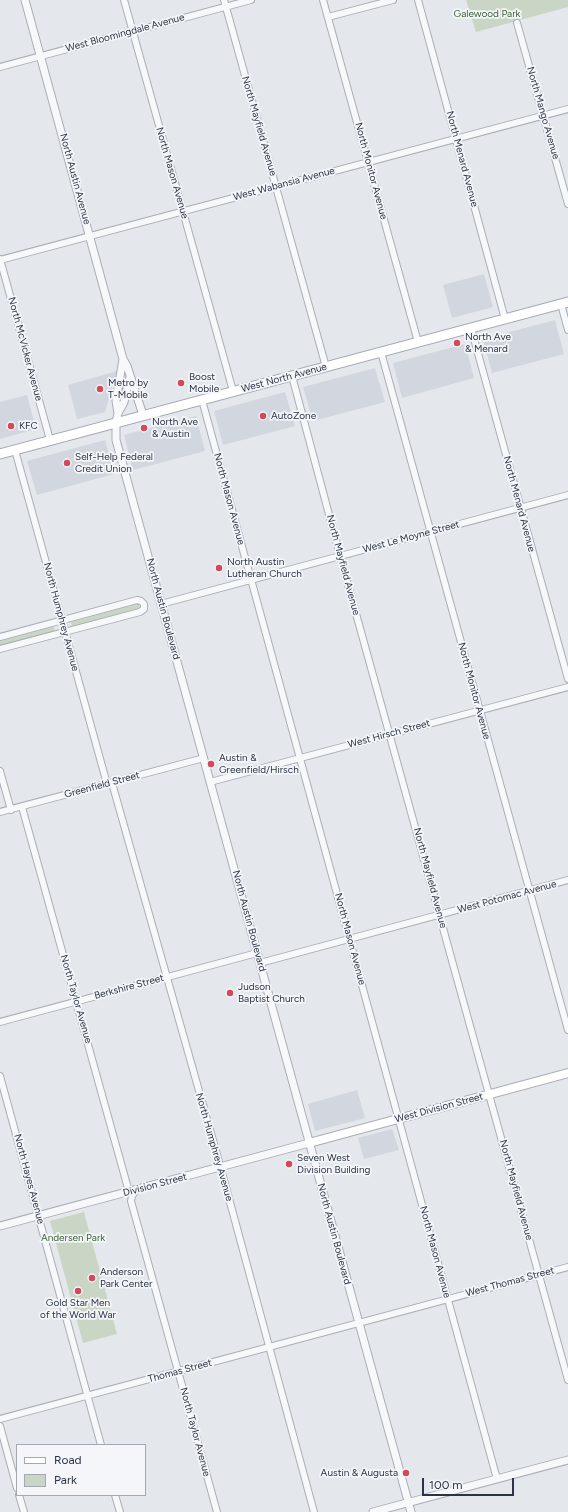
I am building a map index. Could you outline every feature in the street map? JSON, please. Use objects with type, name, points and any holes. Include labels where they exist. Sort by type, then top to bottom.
[{"type":"main road","name":"West North Avenue","points":[[0,454],[50,440],[117,418],[143,416],[564,303]]},
{"type":"main road","name":"West Division Street","points":[[310,1143],[568,1073]]},
{"type":"street","name":"North Austin Avenue","points":[[25,0],[124,359],[143,416]]},
{"type":"street","name":"North Mason Avenue","points":[[124,0],[233,391]]},
{"type":"street","name":"North Mayfield Avenue","points":[[224,0],[326,367]]},
{"type":"street","name":"West Bloomingdale Avenue","points":[[0,67],[251,0]]},
{"type":"street","name":"North Monitor Avenue","points":[[324,0],[418,342]]},
{"type":"street","points":[[328,17],[393,0]]},
{"type":"street","name":"North Menard Avenue","points":[[418,0],[505,319]]},
{"type":"street","name":"North Mango Avenue","points":[[517,23],[568,204]]},
{"type":"street","name":"West Wabansia Avenue","points":[[0,260],[568,108]]},
{"type":"street","name":"North McVicker Avenue","points":[[0,260],[50,440]]},
{"type":"street","points":[[564,303],[568,330]]},
{"type":"street","name":"North Menard Avenue","points":[[471,328],[568,680]]},
{"type":"street","name":"North Monitor Avenue","points":[[381,352],[568,1030]]},
{"type":"street","name":"North Austin Avenue","points":[[117,418],[116,402],[124,359]]},
{"type":"street","points":[[117,418],[124,402],[130,375]]},
{"type":"street","name":"North Mayfield Avenue","points":[[292,376],[340,556],[568,1380]]},
{"type":"street","name":"North Mason Avenue","points":[[202,400],[498,1479]]},
{"type":"street","name":"North Austin Boulevard","points":[[117,418],[116,440],[411,1512]]},
{"type":"street","name":"North Humphrey Avenue","points":[[14,450],[65,632],[223,1177],[314,1512]]},
{"type":"street","name":"West Le Moyne Street","points":[[161,604],[568,495]]},
{"type":"street","points":[[0,637],[137,600],[144,604],[144,609],[140,612],[0,650]]},
{"type":"street","name":"West Hirsch Street","points":[[210,782],[568,687]]},
{"type":"street","name":"Greenfield Street","points":[[0,812],[204,758]]},
{"type":"street","points":[[0,771],[11,810]]},
{"type":"street","name":"North Taylor Avenue","points":[[22,807],[76,1001],[132,1191],[132,1201],[217,1512]]},
{"type":"street","name":"West Potomac Avenue","points":[[260,963],[568,880]]},
{"type":"street","name":"Berkshire Street","points":[[0,1022],[257,953]]},
{"type":"street","name":"North Hayes Avenue","points":[[0,1076],[102,1444]]},
{"type":"street","name":"Division Street","points":[[0,1226],[310,1143]]},
{"type":"street","name":"West Thomas Street","points":[[359,1323],[568,1266]]},
{"type":"street","name":"Thomas Street","points":[[0,1420],[359,1323]]},
{"type":"street","points":[[0,1426],[16,1485]]},
{"type":"street","points":[[373,1512],[568,1460]]},
{"type":"street","points":[[19,1496],[24,1512]]},
{"type":"street","points":[[115,1496],[120,1512]]},
{"type":"shaded area","points":[[484,274],[493,307],[452,318],[443,285]]},
{"type":"shaded area","points":[[555,320],[564,354],[492,373],[483,339]]},
{"type":"shaded area","points":[[465,344],[474,378],[402,398],[393,363]]},
{"type":"shaded area","points":[[375,368],[385,402],[313,421],[303,387]]},
{"type":"shaded area","points":[[117,371],[105,412],[77,419],[68,385]]},
{"type":"shaded area","points":[[285,392],[295,426],[223,445],[214,411]]},
{"type":"shaded area","points":[[27,395],[36,429],[0,439],[0,402]]},
{"type":"shaded area","points":[[196,416],[205,451],[133,470],[124,435]]},
{"type":"shaded area","points":[[105,440],[114,474],[37,495],[27,461]]},
{"type":"shaded area","points":[[357,1090],[365,1118],[315,1131],[308,1104]]},
{"type":"shaded area","points":[[392,1129],[399,1150],[364,1159],[358,1138]]},
{"type":"green space","name":"Galewood Park","points":[[466,0],[568,0],[568,7],[476,32]]},
{"type":"green space","points":[[139,603],[140,605],[138,609],[72,627],[70,620]]},
{"type":"green space","points":[[53,625],[55,631],[0,646],[0,639]]},
{"type":"green space","name":"Andersen Park","points":[[84,1212],[117,1334],[83,1343],[50,1221]]},
{"type":"place","name":"North Ave & Menard","points":[[457,343]]},
{"type":"place","name":"Boost Mobile","points":[[181,383]]},
{"type":"place","name":"Metro by T-Mobile","points":[[100,389]]},
{"type":"place","name":"AutoZone","points":[[263,416]]},
{"type":"place","name":"KFC","points":[[11,426]]},
{"type":"place","name":"North Ave & Austin","points":[[144,428]]},
{"type":"place","name":"Self-Help Federal Credit Union","points":[[67,463]]},
{"type":"place","name":"North Austin Lutheran Church","points":[[219,568]]},
{"type":"place","name":"Austin & Greenfield/Hirsch","points":[[211,764]]},
{"type":"place","name":"Judson Baptist Church","points":[[230,993]]},
{"type":"place","name":"Seven West Division Building","points":[[289,1164]]},
{"type":"place","name":"Anderson Park Center","points":[[92,1278]]},
{"type":"place","name":"Gold Star Men of the World War","points":[[78,1291]]},
{"type":"place","name":"Austin & Augusta","points":[[406,1473]]}]
